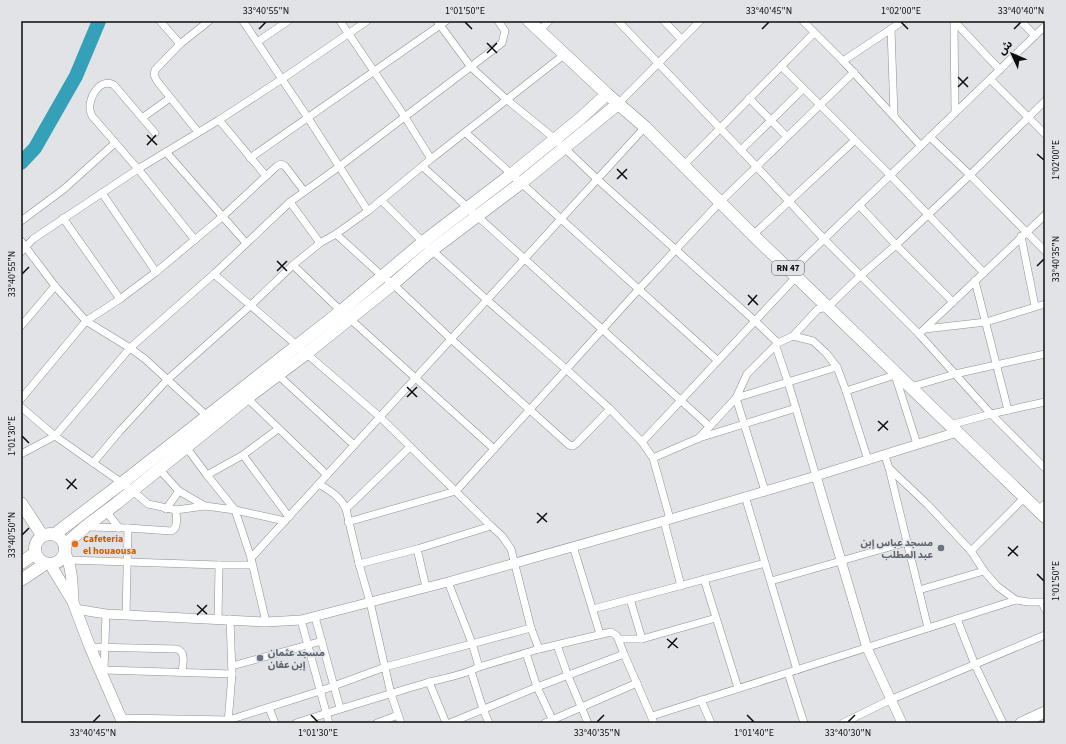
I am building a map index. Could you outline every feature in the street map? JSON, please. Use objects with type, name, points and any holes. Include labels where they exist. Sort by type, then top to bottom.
[{"type":"main road","name":"RN 47","points":[[535,24],[607,94],[645,127],[753,235],[794,273],[953,429],[1025,496],[1043,510]]},
{"type":"main road","points":[[55,534],[296,346],[393,284],[432,250],[512,174],[607,94]]},
{"type":"main road","points":[[21,580],[47,564],[59,561],[85,527],[106,512],[247,398],[306,353],[382,276],[423,242],[521,183],[618,104]]},
{"type":"main road","points":[[22,506],[42,535]]},
{"type":"main road","points":[[74,605],[66,552],[61,538],[55,534],[42,535],[35,543],[35,553],[37,558],[47,564],[74,605],[90,647],[102,670],[122,720]]},
{"type":"main road","points":[[21,563],[35,553]]},
{"type":"main road","points":[[1021,723],[1045,712]]},
{"type":"street","points":[[160,21],[180,44]]},
{"type":"street","points":[[198,132],[155,79],[154,75],[156,70],[180,44],[209,21]]},
{"type":"street","points":[[243,21],[340,166],[368,211]]},
{"type":"street","points":[[257,42],[288,21]]},
{"type":"street","points":[[340,21],[405,117],[431,159]]},
{"type":"street","points":[[207,416],[145,359],[86,321],[22,247],[138,169],[219,120],[282,79],[367,21]]},
{"type":"street","points":[[250,158],[308,118],[438,23],[446,21]]},
{"type":"street","points":[[21,454],[55,436],[130,348],[214,274],[304,190],[340,166],[502,43],[505,32],[498,21]]},
{"type":"street","points":[[535,24],[549,21]]},
{"type":"street","points":[[618,21],[860,276],[922,332],[955,374],[991,414],[1045,468]]},
{"type":"street","points":[[664,21],[682,39]]},
{"type":"street","points":[[618,104],[700,21]]},
{"type":"street","points":[[803,21],[854,72],[921,146]]},
{"type":"street","points":[[843,61],[903,21]]},
{"type":"street","points":[[954,21],[1000,70]]},
{"type":"street","points":[[954,21],[955,113]]},
{"type":"street","points":[[1021,21],[1035,36]]},
{"type":"street","points":[[438,23],[471,67],[506,99],[555,139],[676,251],[755,321],[777,345],[867,648],[902,723]]},
{"type":"street","points":[[642,442],[755,321],[824,239],[1045,26]]},
{"type":"street","points":[[891,29],[894,116]]},
{"type":"street","points":[[684,165],[814,33]]},
{"type":"street","points":[[93,463],[119,432],[167,380],[250,306],[293,265],[320,243],[336,234],[368,211],[506,99],[565,54]]},
{"type":"street","points":[[781,66],[890,175],[984,273]]},
{"type":"street","points":[[348,522],[456,491],[639,289],[721,202],[854,72]]},
{"type":"street","points":[[990,79],[1045,134]]},
{"type":"street","points":[[155,133],[114,85],[107,83],[102,84],[92,96],[90,111],[92,116],[138,169],[195,240]]},
{"type":"street","points":[[741,150],[803,89]]},
{"type":"street","points":[[142,118],[170,98]]},
{"type":"street","points":[[750,98],[787,137]]},
{"type":"street","points":[[699,438],[736,398],[747,374],[777,345],[793,336],[818,310],[828,307],[860,276],[896,245],[1045,101]]},
{"type":"street","points":[[219,120],[266,176]]},
{"type":"street","points":[[66,552],[127,561],[219,565],[252,561],[318,484],[645,127]]},
{"type":"street","points":[[466,133],[718,361]]},
{"type":"street","points":[[930,137],[970,175],[1024,234],[1045,252]]},
{"type":"street","points":[[753,235],[855,140]]},
{"type":"street","points":[[21,220],[64,189],[115,142]]},
{"type":"street","points":[[166,152],[246,243]]},
{"type":"street","points":[[21,399],[86,321],[120,299],[156,272],[222,217],[278,166],[283,165],[304,190]]},
{"type":"street","points":[[422,166],[709,426]]},
{"type":"street","points":[[102,193],[156,272]]},
{"type":"street","points":[[382,200],[423,242],[610,409],[642,442],[653,458],[681,586]]},
{"type":"street","points":[[290,202],[320,243]]},
{"type":"street","points":[[859,205],[896,245],[953,302]]},
{"type":"street","points":[[922,332],[1045,215]]},
{"type":"street","points":[[64,218],[120,299]]},
{"type":"street","points":[[336,234],[382,276],[393,284],[451,339],[565,442],[573,446],[610,409]]},
{"type":"street","points":[[1024,234],[1035,306]]},
{"type":"street","points":[[293,265],[345,315],[494,449]]},
{"type":"street","points":[[214,274],[380,417],[508,542],[531,628],[539,649]]},
{"type":"street","points":[[975,281],[1008,410]]},
{"type":"street","points":[[21,326],[55,286]]},
{"type":"street","points":[[922,332],[986,322],[1045,304]]},
{"type":"street","points":[[793,336],[813,341],[826,353],[837,367],[868,460]]},
{"type":"street","points":[[911,387],[955,374],[1045,354]]},
{"type":"street","points":[[736,398],[837,367]]},
{"type":"street","points":[[846,391],[897,374],[917,444]]},
{"type":"street","points":[[278,375],[354,445]]},
{"type":"street","points":[[247,398],[327,475]]},
{"type":"street","points":[[736,398],[765,490]]},
{"type":"street","points":[[74,605],[106,614],[266,622],[301,620],[448,582],[667,520],[884,456],[991,414],[1045,402]]},
{"type":"street","points":[[21,407],[55,436],[132,490],[148,504],[176,510],[205,506],[287,519]]},
{"type":"street","points":[[653,458],[699,438],[796,408]]},
{"type":"street","points":[[208,476],[243,455],[278,429]]},
{"type":"street","points":[[186,447],[235,510],[252,561],[266,622]]},
{"type":"street","points":[[346,509],[410,447]]},
{"type":"street","points":[[243,455],[287,519]]},
{"type":"street","points":[[884,456],[928,628]]},
{"type":"street","points":[[888,468],[928,505],[971,551],[984,571],[997,586],[1016,600],[1023,602],[1043,601],[1045,609]]},
{"type":"street","points":[[159,469],[179,491],[205,506]]},
{"type":"street","points":[[318,484],[337,496],[346,509],[348,522],[370,602],[391,694],[401,723]]},
{"type":"street","points":[[166,509],[179,491]]},
{"type":"street","points":[[745,496],[797,670]]},
{"type":"street","points":[[971,551],[1025,496]]},
{"type":"street","points":[[85,527],[128,528],[167,532],[176,528],[176,510]]},
{"type":"street","points":[[106,512],[119,528]]},
{"type":"street","points":[[359,564],[417,549],[491,526]]},
{"type":"street","points":[[126,615],[128,528]]},
{"type":"street","points":[[771,581],[907,542]]},
{"type":"street","points":[[573,546],[600,634]]},
{"type":"street","points":[[417,549],[426,587]]},
{"type":"street","points":[[593,610],[765,563]]},
{"type":"street","points":[[218,619],[219,565]]},
{"type":"street","points":[[919,590],[984,571]]},
{"type":"street","points":[[704,579],[738,688]]},
{"type":"street","points":[[448,582],[472,643],[479,667]]},
{"type":"street","points":[[630,599],[642,639]]},
{"type":"street","points":[[296,723],[340,708],[471,671],[479,667],[539,649],[611,632],[619,639],[624,654],[653,719],[701,700],[1016,600]]},
{"type":"street","points":[[106,614],[105,646],[102,670],[232,674]]},
{"type":"street","points":[[315,617],[340,708]]},
{"type":"street","points":[[619,639],[642,639],[716,618]]},
{"type":"street","points":[[229,722],[232,674],[230,619]]},
{"type":"street","points":[[957,619],[975,665],[1003,723]]},
{"type":"street","points":[[301,620],[330,723]]},
{"type":"street","points":[[122,720],[229,722],[385,667],[531,628]]},
{"type":"street","points":[[843,723],[892,699],[1045,635]]},
{"type":"street","points":[[232,666],[322,641]]},
{"type":"street","points":[[557,645],[568,676],[588,723]]},
{"type":"street","points":[[90,647],[105,646],[177,649],[183,653],[182,672]]},
{"type":"street","points":[[526,653],[537,687],[554,721]]},
{"type":"street","points":[[450,723],[537,687],[624,654]]},
{"type":"street","points":[[471,671],[489,723]]},
{"type":"street","points":[[788,673],[804,723]]},
{"type":"street","points":[[429,682],[446,723]]},
{"type":"street","points":[[546,723],[554,721],[581,707],[637,683]]},
{"type":"street","points":[[701,700],[711,723]]},
{"type":"street","points":[[269,708],[274,723]]},
{"type":"street","points":[[377,723],[398,715]]},
{"type":"waterway","points":[[21,163],[35,148],[76,76],[99,21]]},
{"type":"place","name":"Cafeteria el houaousa","points":[[75,544]]},
{"type":"place","name":"مسجد عباس إبن عبد المطلب","points":[[941,548]]},
{"type":"place","name":"مسجد عثمان إبن عفان","points":[[260,658]]}]
